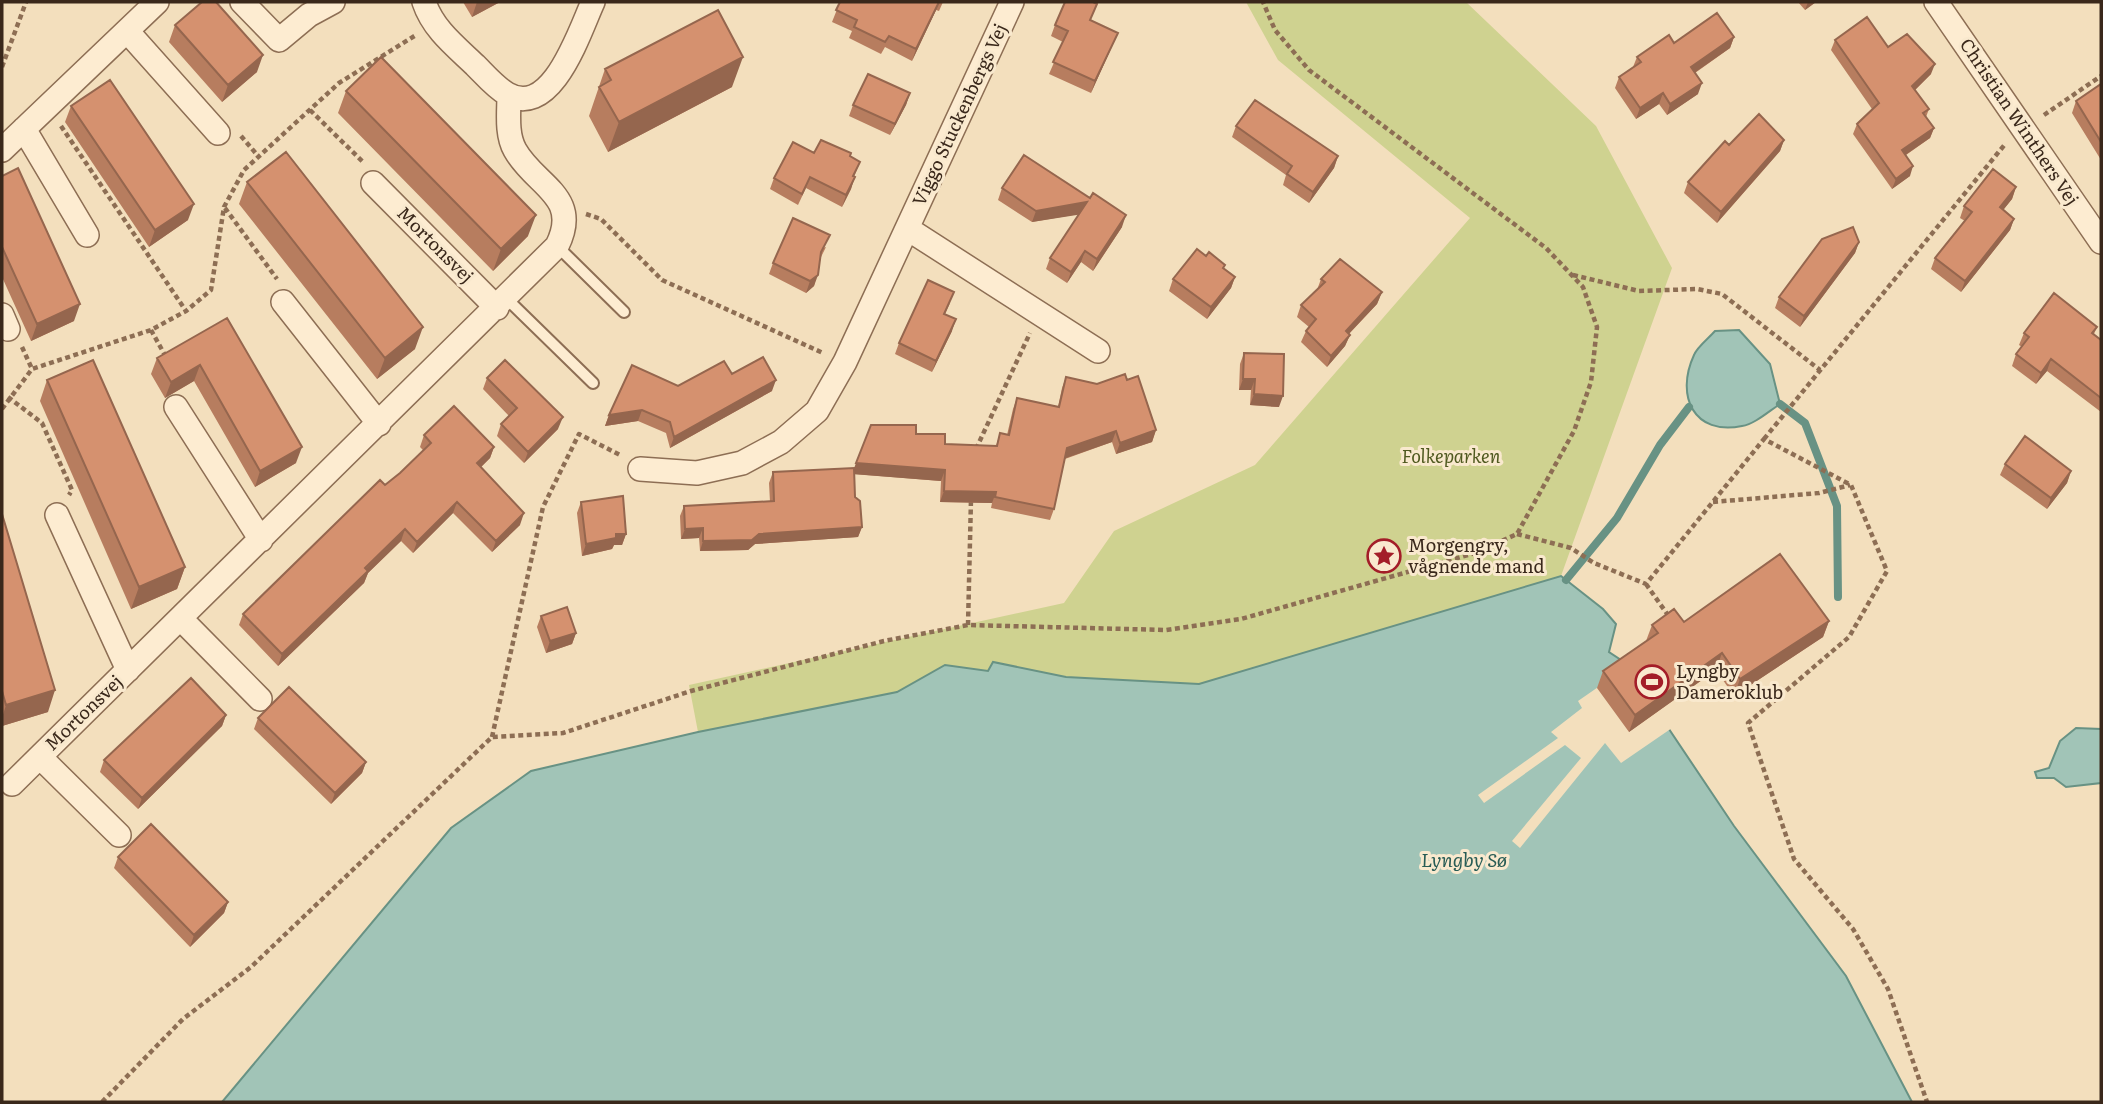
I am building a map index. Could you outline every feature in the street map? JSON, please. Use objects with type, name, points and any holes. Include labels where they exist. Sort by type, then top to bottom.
[{"type":"street","points":[[2,150],[158,2]]},
{"type":"street","points":[[242,2],[279,40],[309,15],[333,2]]},
{"type":"street","points":[[424,2],[435,23],[509,95],[521,99],[533,97],[554,82],[593,2]]},
{"type":"street","name":"Viggo Stuckenbergs Vej","points":[[640,469],[697,473],[743,463],[781,442],[817,411],[845,362],[1012,2]]},
{"type":"street","name":"Christian Winthers Vej","points":[[1936,2],[2101,242]]},
{"type":"street","points":[[127,31],[218,132]]},
{"type":"street","points":[[509,95],[509,131],[515,150],[563,204],[564,232],[557,246]]},
{"type":"street","points":[[24,129],[87,235]]},
{"type":"street","name":"Mortonsvej","points":[[373,183],[502,304]]},
{"type":"street","name":"Viggo Stuckenbergs Vej","points":[[908,229],[1098,351]]},
{"type":"street","name":"Mortonsvej","points":[[12,784],[502,304],[557,246]]},
{"type":"street","points":[[283,302],[379,424]]},
{"type":"street","points":[[176,407],[261,540]]},
{"type":"street","name":"Mortonsvej","points":[[57,515],[128,670]]},
{"type":"street","points":[[181,619],[260,699]]},
{"type":"street","name":"Mortonsvej","points":[[40,757],[119,835]]},
{"type":"lane","points":[[557,246],[624,312]]},
{"type":"lane","points":[[502,304],[593,383]]},
{"type":"path","points":[[2,66],[26,2]]},
{"type":"path","points":[[492,737],[563,733],[691,691],[884,641],[968,625],[1166,629],[1241,619],[1475,553],[1517,534],[1574,431],[1591,382],[1597,327],[1583,287],[1546,248],[1309,70],[1275,30],[1263,2]]},
{"type":"path","points":[[2,409],[8,397],[32,369],[151,330],[186,311],[211,290],[224,207],[244,170],[339,83],[435,23]]},
{"type":"path","points":[[1646,584],[2004,145],[2101,76]]},
{"type":"path","points":[[47,107],[186,311]]},
{"type":"path","points":[[310,110],[364,163],[373,183]]},
{"type":"path","points":[[563,204],[601,219],[662,280],[845,362]]},
{"type":"path","points":[[224,207],[276,276],[283,302]]},
{"type":"path","points":[[1572,275],[1639,290],[1697,289],[1722,294],[1820,370]]},
{"type":"path","points":[[973,456],[1039,314]]},
{"type":"path","points":[[151,330],[169,361]]},
{"type":"path","points":[[8,397],[42,424],[72,490],[57,515]]},
{"type":"path","points":[[102,1102],[183,1019],[251,967],[492,737],[543,507],[579,434],[640,469]]},
{"type":"path","points":[[1764,439],[1850,485],[1887,571],[1849,637],[1748,723],[1794,859],[1853,929],[1888,989],[1927,1102]]},
{"type":"path","points":[[1712,502],[1819,494],[1850,485]]},
{"type":"path","points":[[968,625],[971,495]]},
{"type":"path","points":[[1517,534],[1571,548],[1594,563],[1646,584],[1676,625]]},
{"type":"green space","name":"Folkeparken","points":[[1246,2],[1466,2],[1596,126],[1672,268],[1561,576],[1199,684],[1066,677],[993,662],[988,671],[945,665],[897,692],[698,732],[689,685],[1064,603],[1114,531],[1255,465],[1470,218],[1278,60]]},
{"type":"water","points":[[1739,330],[1770,364],[1780,404],[1747,425],[1725,428],[1701,419],[1693,410],[1688,398],[1689,370],[1700,346],[1715,331]]},
{"type":"water","name":"Lyngby Sø","points":[[1561,576],[1603,609],[1616,624],[1609,652],[1624,662],[1734,826],[1846,976],[1912,1102],[222,1102],[451,828],[531,771],[698,732],[897,692],[945,665],[988,671],[993,662],[1066,677],[1199,684]]},
{"type":"water","points":[[2076,728],[2101,729],[2101,783],[2066,787],[2054,778],[2037,778],[2035,772],[2049,768],[2060,741]]},
{"type":"pier","points":[[1630,665],[1672,728],[1621,763],[1605,743],[1520,848],[1512,841],[1581,758],[1565,745],[1484,803],[1478,795],[1558,738],[1551,732],[1582,708],[1578,701]]},
{"type":"building","points":[[202,2],[216,2],[263,55],[228,85],[175,25]]},
{"type":"building","points":[[840,2],[939,2],[916,49],[889,36],[885,42],[854,27],[857,20],[836,10]]},
{"type":"building","points":[[1065,2],[1097,4],[1090,20],[1118,33],[1095,81],[1053,62],[1068,31],[1055,25]]},
{"type":"building","points":[[718,10],[743,57],[619,122],[599,87],[611,80],[605,69]]},
{"type":"building","points":[[1717,13],[1734,37],[1691,67],[1702,83],[1670,104],[1663,93],[1640,108],[1619,77],[1641,62],[1637,57],[1669,35],[1674,43]]},
{"type":"building","points":[[1867,17],[1888,47],[1907,34],[1935,64],[1912,86],[1929,109],[1923,113],[1934,128],[1902,150],[1913,166],[1896,179],[1857,124],[1879,103],[1835,40]]},
{"type":"building","points":[[381,57],[536,215],[501,249],[346,91]]},
{"type":"building","points":[[868,74],[910,93],[895,124],[853,105]]},
{"type":"building","points":[[110,80],[194,204],[155,230],[71,106]]},
{"type":"building","points":[[2101,84],[2101,142],[2076,101]]},
{"type":"building","points":[[1255,100],[1338,156],[1313,192],[1287,174],[1292,166],[1236,126]]},
{"type":"building","points":[[1759,114],[1784,140],[1721,212],[1688,182],[1725,141],[1729,145]]},
{"type":"building","points":[[821,140],[851,153],[850,156],[860,162],[846,195],[810,177],[802,194],[774,178],[793,142],[814,153]]},
{"type":"building","points":[[286,152],[423,327],[385,358],[247,182]]},
{"type":"building","points":[[1024,155],[1090,198],[1093,193],[1126,215],[1097,259],[1085,251],[1071,272],[1050,258],[1087,202],[1036,211],[1002,188]]},
{"type":"building","points":[[18,168],[80,304],[37,324],[2,247],[2,176]]},
{"type":"building","points":[[1993,169],[2016,187],[2000,207],[2014,219],[1965,281],[1935,258],[1972,212],[1964,206]]},
{"type":"building","points":[[793,218],[830,235],[821,252],[818,275],[810,281],[773,263]]},
{"type":"building","points":[[1853,227],[1859,242],[1804,316],[1779,297],[1822,239]]},
{"type":"building","points":[[1197,249],[1206,256],[1209,252],[1235,277],[1211,307],[1173,279]]},
{"type":"building","points":[[1340,259],[1382,292],[1346,331],[1350,335],[1331,356],[1306,331],[1316,319],[1301,305],[1325,282],[1321,279]]},
{"type":"building","points":[[928,280],[954,292],[944,314],[956,319],[936,361],[899,343]]},
{"type":"building","points":[[2054,293],[2097,327],[2092,333],[2101,340],[2101,398],[2051,359],[2041,373],[2016,354],[2029,337],[2024,333]]},
{"type":"building","points":[[227,318],[302,447],[260,471],[200,365],[171,382],[157,358]]},
{"type":"building","points":[[1244,353],[1284,354],[1283,396],[1254,394],[1255,379],[1243,379]]},
{"type":"building","points":[[763,357],[776,380],[674,437],[670,422],[642,410],[609,415],[632,365],[678,386],[724,361],[732,374]]},
{"type":"building","points":[[93,360],[185,567],[139,587],[47,380]]},
{"type":"building","points":[[505,360],[563,417],[528,452],[501,424],[517,408],[487,378]]},
{"type":"building","points":[[1125,374],[1127,380],[1138,376],[1156,430],[1120,443],[1116,431],[1067,448],[1054,509],[995,497],[996,492],[944,491],[945,470],[856,463],[871,425],[916,425],[916,434],[945,434],[945,444],[997,446],[1000,433],[1009,435],[1017,398],[1059,407],[1066,377],[1097,384]]},
{"type":"building","points":[[454,406],[494,447],[477,463],[524,513],[496,541],[457,502],[417,542],[405,529],[365,568],[368,571],[282,654],[243,614],[380,480],[385,485],[431,443],[424,435]]},
{"type":"building","points":[[2025,436],[2071,471],[2051,498],[2005,464]]},
{"type":"building","points":[[854,468],[855,497],[860,501],[862,527],[759,534],[752,540],[703,541],[703,528],[685,529],[684,506],[774,501],[773,472]]},
{"type":"building","points":[[623,496],[626,534],[616,534],[616,538],[586,544],[581,502]]},
{"type":"building","points":[[2,514],[55,690],[6,705],[2,691]]},
{"type":"building","points":[[1780,554],[1829,621],[1740,679],[1722,653],[1635,715],[1603,671],[1658,633],[1652,625],[1674,609],[1684,622]]},
{"type":"building","points":[[567,607],[576,633],[550,641],[541,616]]},
{"type":"building","points":[[191,678],[226,715],[142,798],[104,760]]},
{"type":"building","points":[[289,687],[366,762],[335,793],[258,718]]},
{"type":"building","points":[[151,824],[228,902],[194,935],[118,857]]},
{"type":"waterway","points":[[1780,404],[1805,423],[1837,506],[1838,597]]},
{"type":"waterway","points":[[1566,580],[1617,518],[1660,445],[1689,407]]},
{"type":"place","name":"Morgengry, vågnende mand","points":[[1384,556]]},
{"type":"place","name":"Lyngby Dameroklub","points":[[1652,682]]}]
